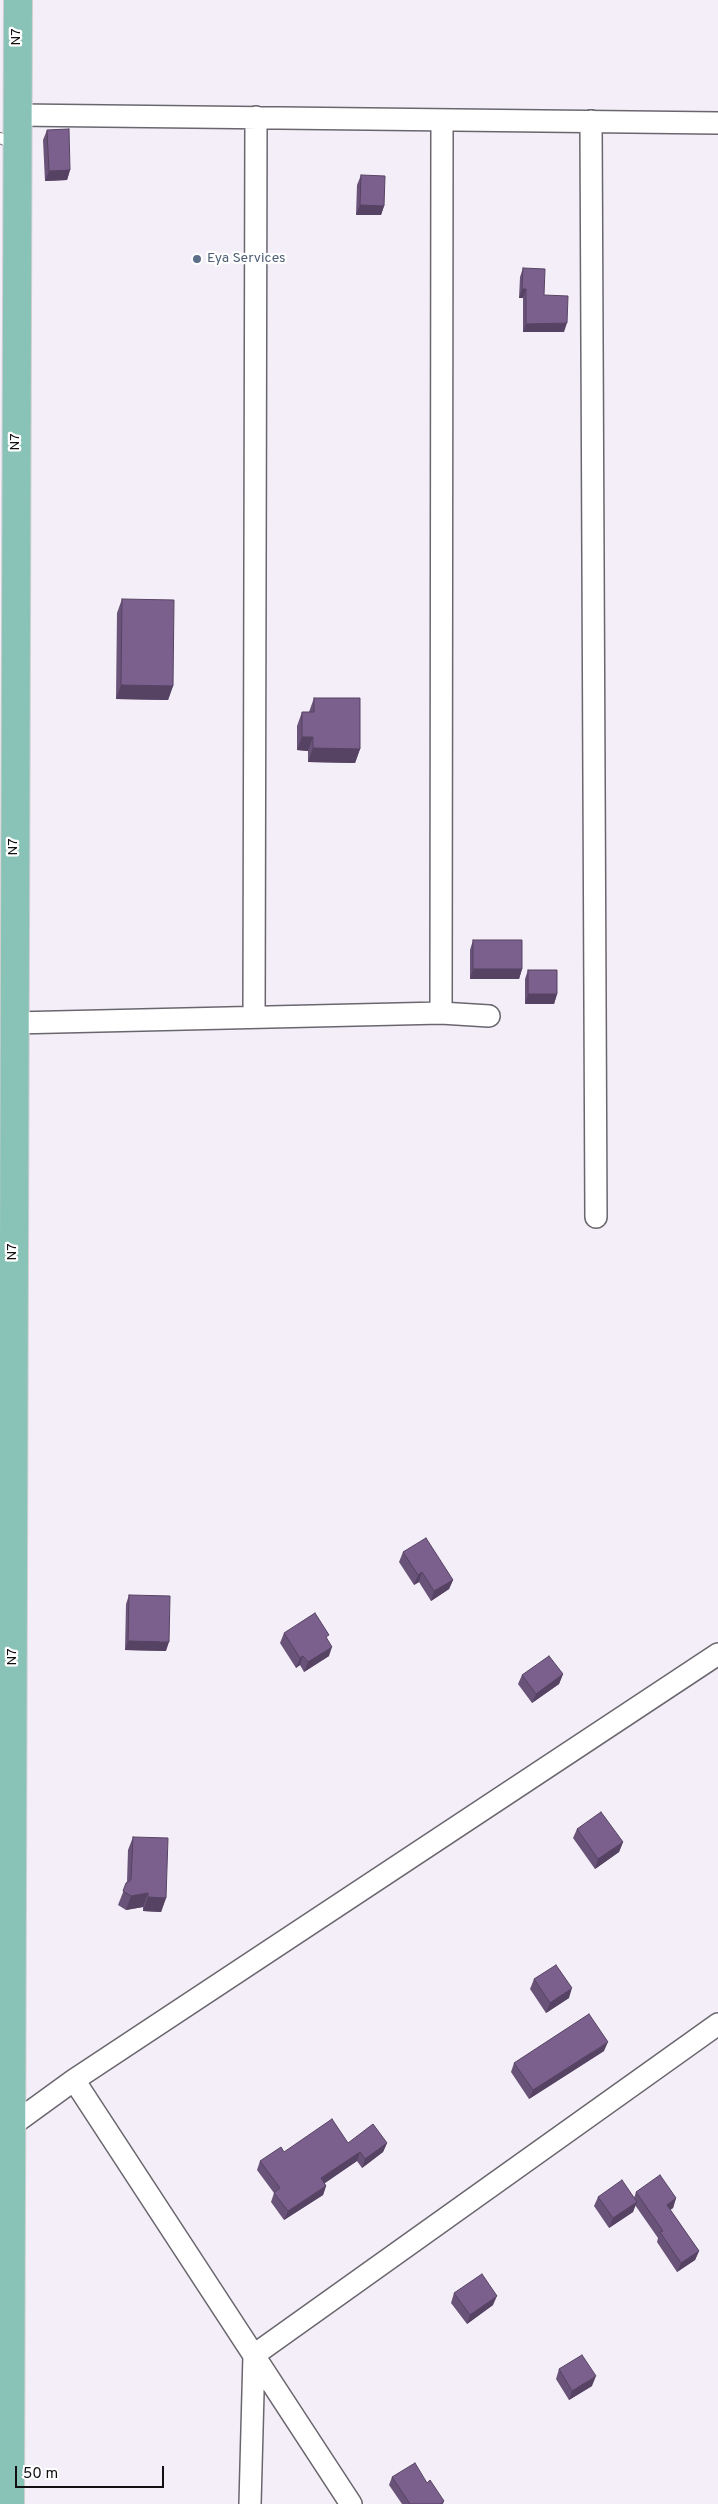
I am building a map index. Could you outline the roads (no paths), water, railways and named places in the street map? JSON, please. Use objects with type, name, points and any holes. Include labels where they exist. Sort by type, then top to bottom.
[{"type":"main road","name":"N7","points":[[10,2504],[14,1024],[8,141],[17,115],[18,0]]},
{"type":"street","points":[[17,115],[718,123]]},
{"type":"street","points":[[254,1017],[256,117]]},
{"type":"street","points":[[441,1013],[442,120]]},
{"type":"street","points":[[591,122],[596,1218]]},
{"type":"street","points":[[14,1024],[441,1013],[489,1016]]},
{"type":"street","points":[[12,2125],[74,2080],[718,1654]]},
{"type":"street","points":[[254,2355],[718,2024]]},
{"type":"street","points":[[74,2080],[351,2504]]},
{"type":"street","points":[[250,2504],[254,2355]]},
{"type":"place","name":"Eya Services","points":[[197,259]]}]
